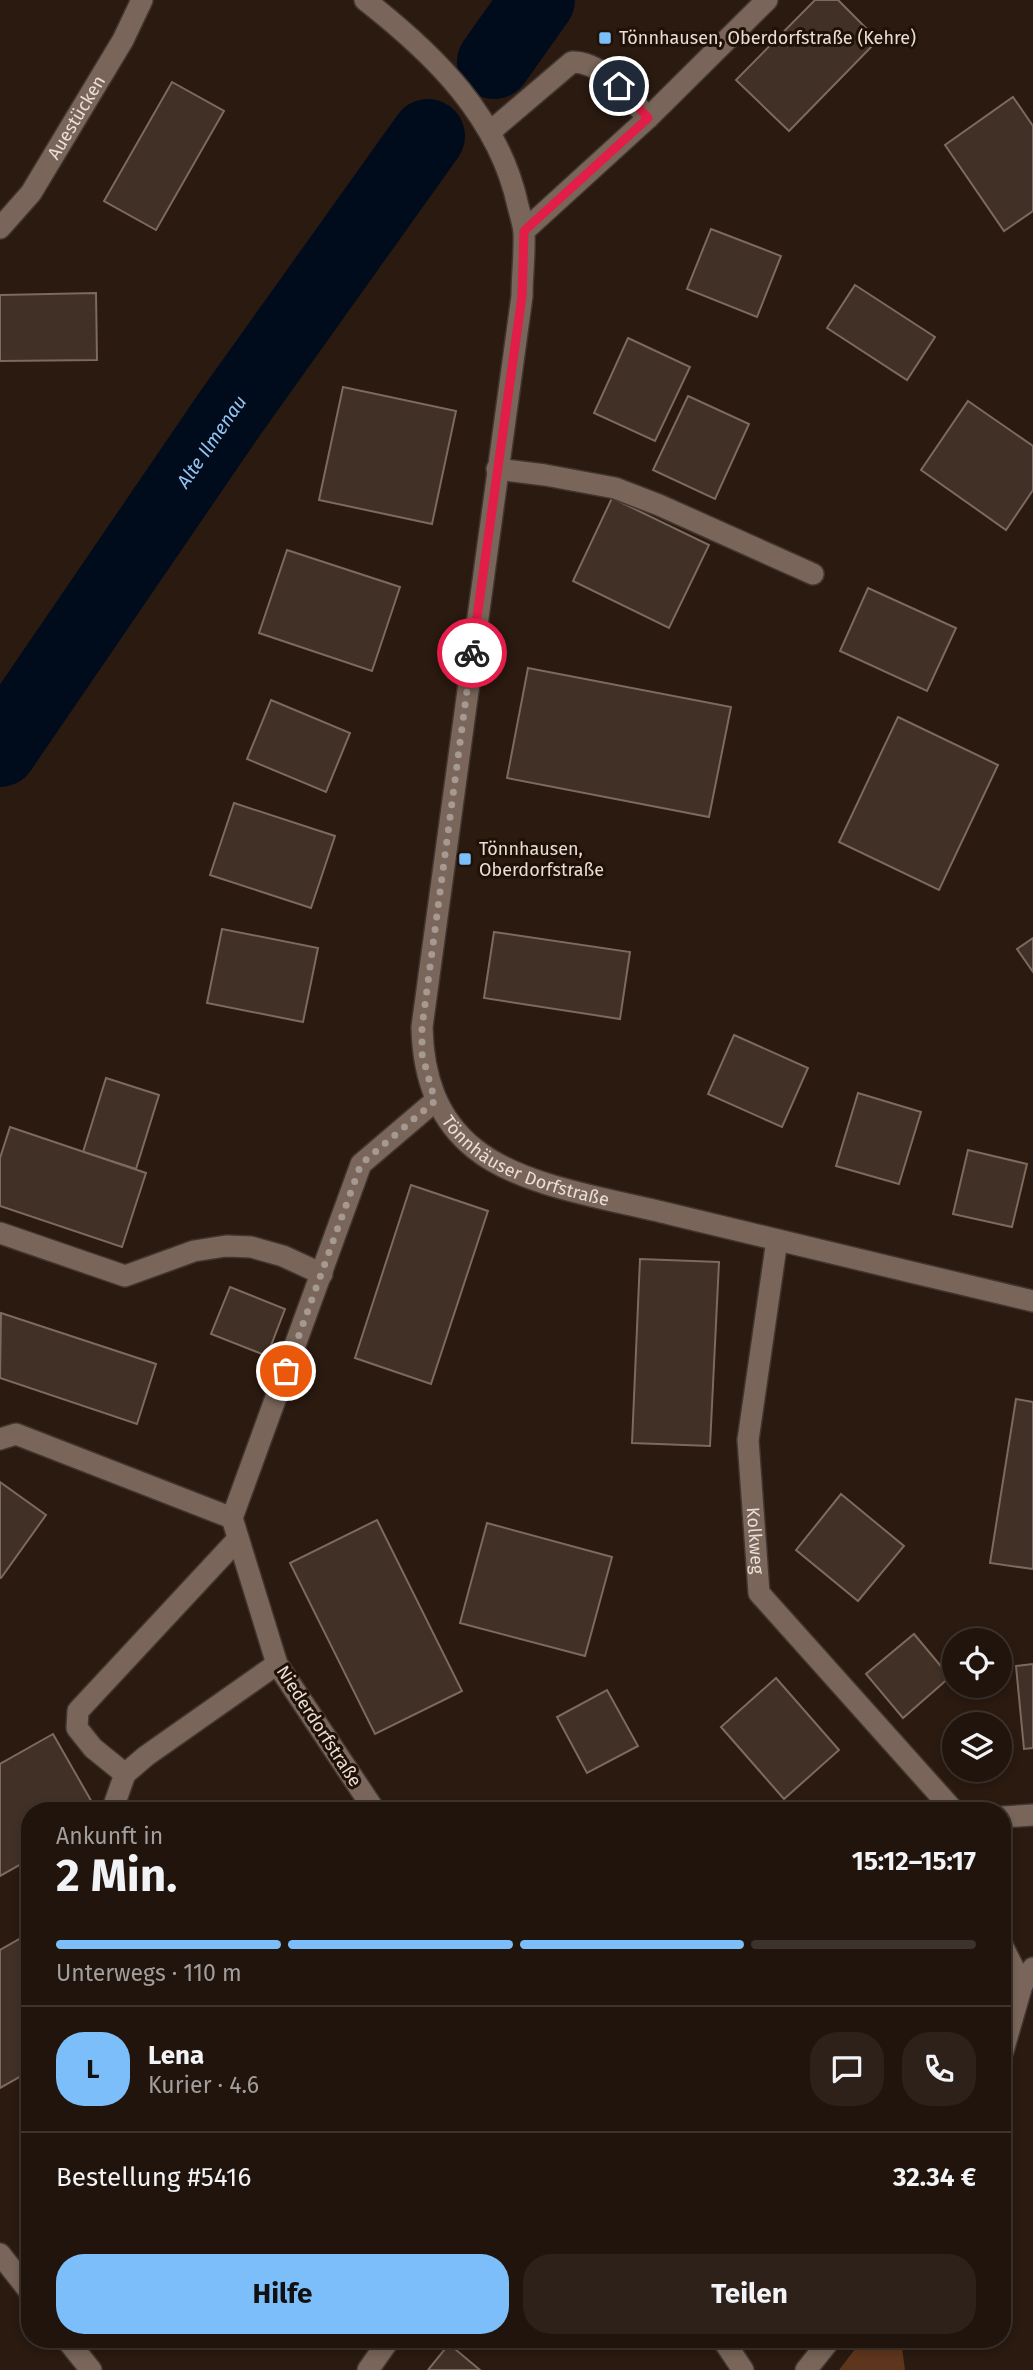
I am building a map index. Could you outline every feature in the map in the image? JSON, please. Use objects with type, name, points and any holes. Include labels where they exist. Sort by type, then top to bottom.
[{"type":"street","name":"Auestücken","points":[[0,228],[32,193],[123,40],[142,0]]},
{"type":"street","name":"Tönnhäuser Dorfstraße","points":[[365,0],[433,58],[468,98],[491,131],[513,181],[524,231],[522,296],[422,1027],[422,1054],[435,1101],[443,1115],[472,1147],[506,1168],[567,1189],[1033,1301]]},
{"type":"street","points":[[524,231],[648,118],[767,0]]},
{"type":"street","points":[[491,131],[572,62],[591,65],[619,86],[648,118]]},
{"type":"street","points":[[498,469],[615,488],[813,574]]},
{"type":"street","points":[[0,1439],[16,1434],[232,1518],[361,1164],[435,1101]]},
{"type":"street","points":[[0,1233],[125,1276],[194,1251],[226,1246],[251,1247],[283,1256],[322,1273]]},
{"type":"street","name":"Kolkweg","points":[[777,1240],[748,1440],[758,1593],[946,1802]]},
{"type":"street","name":"Niederdorfstraße","points":[[232,1518],[277,1664],[369,1802]]},
{"type":"street","points":[[125,1774],[93,1748],[77,1728],[78,1711],[239,1539]]},
{"type":"street","points":[[115,1802],[125,1774],[146,1756],[277,1664]]},
{"type":"street","points":[[1011,1816],[1033,1815]]},
{"type":"street","points":[[1011,1957],[1027,1977],[1011,2026]]},
{"type":"street","points":[[0,2254],[21,2281]]},
{"type":"street","points":[[73,2348],[91,2370]]},
{"type":"street","points":[[368,2370],[383,2348]]},
{"type":"street","points":[[728,2348],[743,2370]]},
{"type":"street","points":[[806,2370],[824,2348]]},
{"type":"shaded area","points":[[856,2348],[902,2348],[905,2370],[839,2370]]},
{"type":"building","points":[[815,0],[838,0],[878,40],[789,131],[736,80]]},
{"type":"building","points":[[172,82],[224,111],[156,230],[104,201]]},
{"type":"building","points":[[1013,97],[1033,126],[1033,211],[1004,231],[945,145]]},
{"type":"building","points":[[711,229],[781,256],[757,317],[687,289]]},
{"type":"building","points":[[855,285],[935,337],[907,380],[827,328]]},
{"type":"building","points":[[96,293],[97,360],[0,361],[0,295]]},
{"type":"building","points":[[628,338],[690,367],[655,441],[594,413]]},
{"type":"building","points":[[343,387],[456,411],[432,524],[319,500]]},
{"type":"building","points":[[688,396],[749,424],[715,499],[653,470]]},
{"type":"building","points":[[968,401],[1033,446],[1033,490],[1006,530],[921,470]]},
{"type":"building","points":[[612,498],[709,545],[669,628],[573,581]]},
{"type":"building","points":[[287,550],[400,587],[372,671],[259,633]]},
{"type":"building","points":[[868,588],[956,628],[927,691],[840,651]]},
{"type":"building","points":[[528,668],[731,707],[709,817],[507,778]]},
{"type":"building","points":[[271,700],[350,733],[326,792],[247,759]]},
{"type":"building","points":[[898,717],[998,765],[939,890],[839,842]]},
{"type":"building","points":[[234,803],[335,836],[311,908],[210,875]]},
{"type":"building","points":[[222,929],[318,948],[303,1022],[207,1003]]},
{"type":"building","points":[[494,932],[630,952],[620,1019],[484,998]]},
{"type":"building","points":[[1033,938],[1033,972],[1017,949]]},
{"type":"building","points":[[734,1035],[808,1068],[782,1127],[708,1094]]},
{"type":"building","points":[[106,1078],[159,1095],[136,1169],[83,1152]]},
{"type":"building","points":[[858,1093],[921,1112],[899,1184],[836,1166]]},
{"type":"building","points":[[10,1127],[146,1173],[122,1247],[0,1206],[0,1158]]},
{"type":"building","points":[[968,1150],[1027,1164],[1012,1227],[953,1214]]},
{"type":"building","points":[[411,1185],[488,1211],[431,1384],[355,1358]]},
{"type":"building","points":[[640,1259],[719,1262],[710,1446],[632,1443]]},
{"type":"building","points":[[230,1287],[285,1309],[267,1356],[211,1334]]},
{"type":"building","points":[[1,1313],[156,1364],[137,1424],[0,1378]]},
{"type":"building","points":[[1016,1399],[1033,1402],[1033,1569],[990,1563]]},
{"type":"building","points":[[0,1482],[46,1515],[1,1578],[0,1578]]},
{"type":"building","points":[[841,1494],[904,1546],[858,1601],[796,1550]]},
{"type":"building","points":[[377,1520],[462,1691],[375,1734],[290,1563]]},
{"type":"building","points":[[487,1523],[612,1557],[585,1656],[460,1623]]},
{"type":"building","points":[[914,1634],[942,1667],[942,1684],[903,1718],[866,1674]]},
{"type":"building","points":[[1033,1664],[1033,1748],[1024,1749],[1016,1666]]},
{"type":"building","points":[[776,1678],[839,1750],[784,1799],[721,1727]]},
{"type":"building","points":[[607,1690],[638,1746],[587,1773],[557,1717]]},
{"type":"building","points":[[53,1734],[92,1802],[21,1802],[21,1864],[0,1876],[0,1764]]},
{"type":"building","points":[[21,1938],[21,2076],[0,2088],[0,1950]]},
{"type":"building","points":[[446,2348],[454,2348],[480,2370],[428,2370]]},
{"type":"waterway","name":"Alte Ilmenau","points":[[494,62],[538,0]]},
{"type":"waterway","name":"Alte Ilmenau","points":[[0,750],[231,412],[428,136]]},
{"type":"way so far","points":[[286,1371],[361,1164],[435,1101],[422,1054],[422,1027],[472,653]]},
{"type":"place","name":"Tönnhausen, Oberdorfstraße (Kehre)","points":[[605,38]]},
{"type":"place","name":"Tönnhausen, Oberdorfstraße","points":[[465,859]]},
{"type":"route","points":[[472,653],[522,296],[524,231],[648,118],[619,86]]}]
